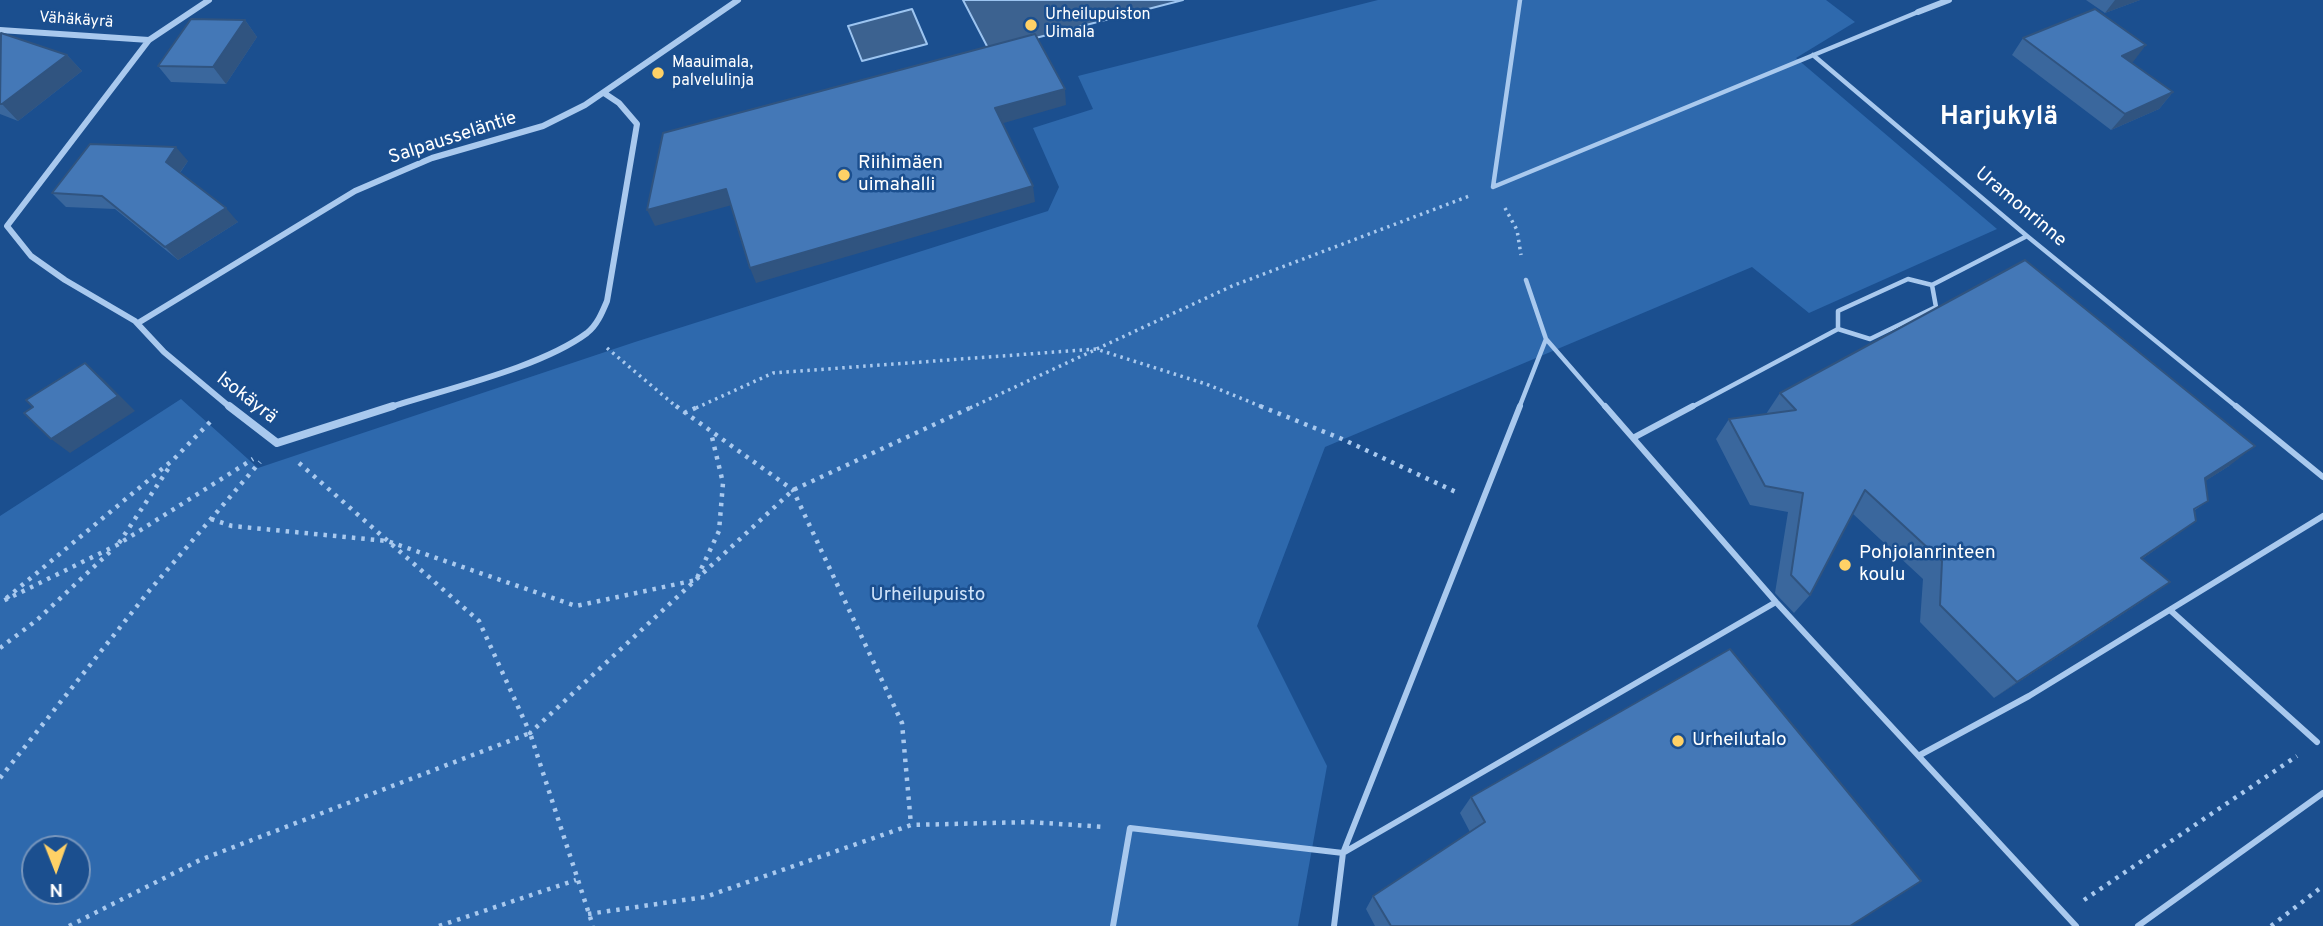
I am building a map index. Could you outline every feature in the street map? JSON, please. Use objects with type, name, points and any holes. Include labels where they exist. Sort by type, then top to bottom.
[{"type":"street","name":"Isokäyrä","points":[[209,0],[149,40],[4,226],[56,274],[138,323],[155,345],[226,405],[277,443],[515,367],[555,351],[587,332],[599,319],[607,301],[637,124],[619,103],[604,93]]},
{"type":"street","name":"Salpausseläntie","points":[[138,323],[355,191],[432,159],[543,126],[604,93],[738,0]]},
{"type":"street","points":[[1918,12],[1949,0]]},
{"type":"street","name":"Vähäkäyrä","points":[[0,30],[149,40]]},
{"type":"lane","points":[[1493,187],[1520,0]]},
{"type":"lane","points":[[1493,187],[1918,12]]},
{"type":"lane","name":"Uramonrinne","points":[[1813,55],[2027,236],[2323,477]]},
{"type":"lane","points":[[1838,330],[1838,311],[1908,279],[1932,285],[2027,236]]},
{"type":"lane","points":[[1526,281],[1546,339],[1776,602],[2076,926]]},
{"type":"lane","points":[[1633,438],[1838,330],[1870,339],[1936,307],[1932,285]]},
{"type":"lane","points":[[1334,926],[1343,853],[1546,339]]},
{"type":"lane","points":[[1920,755],[2029,696],[2323,516]]},
{"type":"lane","points":[[1112,926],[1130,828],[1343,853],[1776,602]]},
{"type":"lane","points":[[2169,610],[2317,742]]},
{"type":"lane","points":[[2138,926],[2323,793]]},
{"type":"path","points":[[69,926],[200,860],[530,733],[793,491],[1232,286],[1493,187],[1517,230],[1526,281]]},
{"type":"path","points":[[587,332],[684,413],[793,491],[902,723],[911,825]]},
{"type":"path","points":[[684,413],[773,373],[1096,349],[1206,384],[1342,439],[1481,504]]},
{"type":"path","points":[[1,602],[174,459],[226,405]]},
{"type":"path","points":[[696,580],[719,531],[723,483],[711,433]]},
{"type":"path","points":[[0,778],[149,591],[277,443]]},
{"type":"path","points":[[277,443],[479,621],[530,733],[593,926]]},
{"type":"path","points":[[1,602],[117,545],[277,443]]},
{"type":"path","points":[[0,648],[37,620],[117,545],[174,459]]},
{"type":"path","points":[[211,519],[232,526],[387,541],[576,606],[696,580]]},
{"type":"path","points":[[2064,913],[2317,742]]},
{"type":"path","points":[[589,914],[705,897],[911,825],[1030,822],[1130,828]]},
{"type":"path","points":[[439,926],[576,880]]},
{"type":"path","points":[[2271,926],[2323,886]]},
{"type":"green space","name":"Urheilupuisto","points":[[1378,0],[1826,0],[1855,22],[1796,58],[1997,229],[1809,313],[1752,267],[1325,447],[1257,626],[1327,766],[1298,926],[0,926],[0,516],[181,399],[258,468],[635,342],[1048,211],[1059,187],[1033,128],[1093,109],[1078,76]]},
{"type":"shaded area","name":"Urheilupuiston Uimala","points":[[963,0],[1183,0],[989,50]]},
{"type":"shaded area","points":[[912,9],[927,44],[862,61],[848,26]]},
{"type":"building","points":[[2095,9],[2146,45],[2122,56],[2173,92],[2125,114],[2023,38]]},
{"type":"building","points":[[191,19],[245,20],[213,67],[158,66]]},
{"type":"building","points":[[1,33],[67,55],[0,104]]},
{"type":"building","name":"Riihimäen uimahalli","points":[[1035,34],[1065,89],[995,108],[1033,186],[750,268],[726,189],[647,210],[663,133]]},
{"type":"building","points":[[90,144],[176,147],[166,162],[226,208],[165,247],[102,196],[52,193]]},
{"type":"building","points":[[2025,260],[2255,446],[2205,478],[2208,501],[2194,509],[2196,521],[2141,558],[2170,582],[2017,682],[1940,605],[1942,561],[1865,490],[1810,595],[1791,575],[1803,493],[1765,486],[1729,419],[1796,410],[1780,393]]},
{"type":"building","points":[[85,363],[118,396],[51,439],[24,413],[33,407],[26,400]]},
{"type":"building","name":"Urheilutalo","points":[[1730,649],[1921,881],[1850,926],[1391,926],[1373,896],[1485,822],[1471,797]]},
{"type":"place","name":"Urheilupuiston Uimala","points":[[1031,25]]},
{"type":"place","name":"Maauimala, palvelulinja","points":[[658,73]]},
{"type":"place","name":"Riihimäen uimahalli","points":[[844,175]]},
{"type":"place","name":"Pohjolanrinteen koulu","points":[[1845,565]]},
{"type":"place","name":"Urheilutalo","points":[[1678,741]]},
{"type":"district","name":"Harjukylä","points":[[1999,119]]}]
